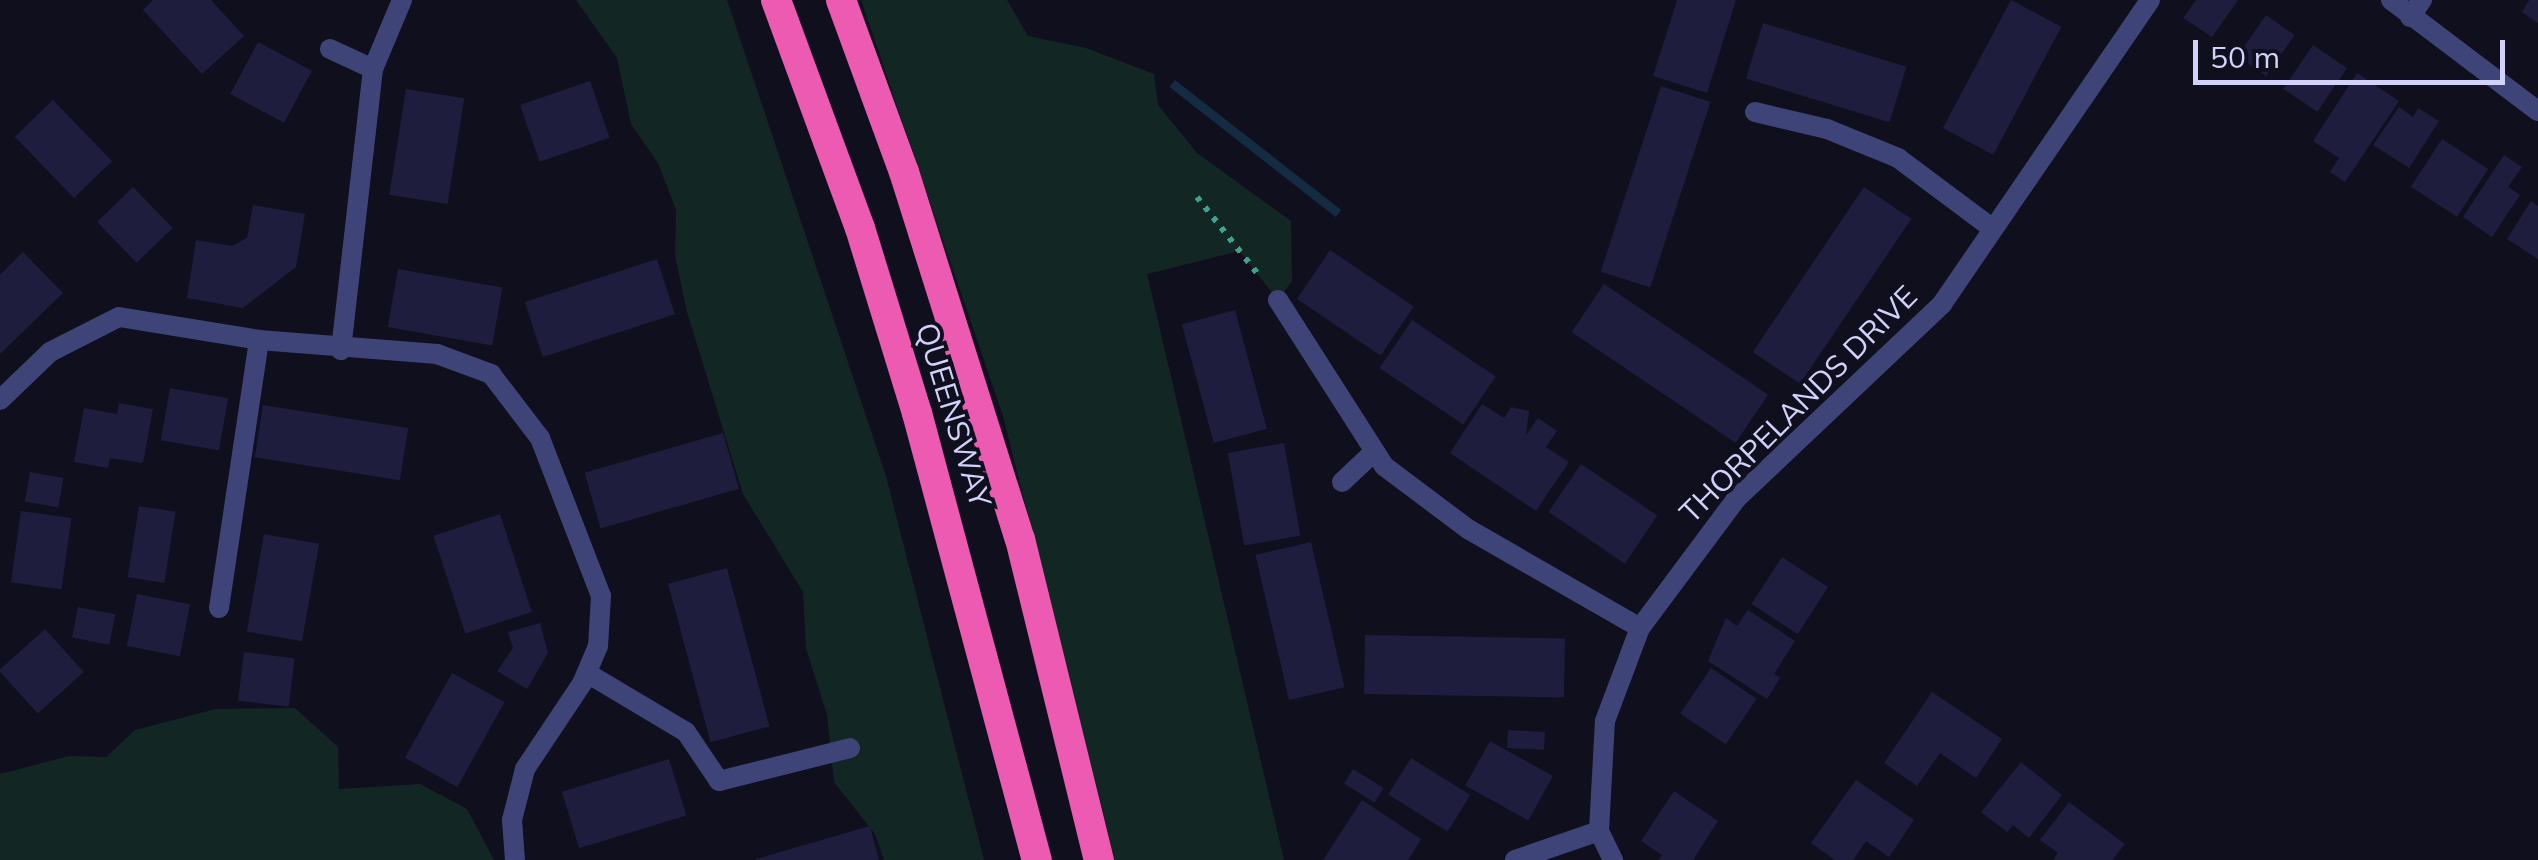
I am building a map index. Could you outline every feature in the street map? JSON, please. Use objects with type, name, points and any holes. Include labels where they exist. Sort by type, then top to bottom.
[{"type":"highway","name":"QUEENSWAY","points":[[776,0],[860,228],[918,412],[1036,860]]},
{"type":"highway","name":"QUEENSWAY","points":[[841,0],[904,172],[1020,539],[1099,860]]},
{"type":"street","points":[[341,350],[373,69],[402,0]]},
{"type":"street","name":"THORPELANDS DRIVE","points":[[1613,860],[1599,831],[1605,721],[1640,628],[1736,499],[1942,304],[2150,0]]},
{"type":"street","points":[[2391,0],[2416,8],[2538,111]]},
{"type":"street","points":[[330,49],[373,69]]},
{"type":"street","points":[[1754,112],[1827,129],[1898,158],[1992,228]]},
{"type":"street","points":[[1278,300],[1374,452],[1468,529],[1640,628]]},
{"type":"street","points":[[0,400],[50,352],[119,318],[341,350],[376,346],[437,354],[491,374],[540,438],[601,596],[598,646],[587,672],[525,769],[512,820],[515,860]]},
{"type":"street","points":[[219,608],[259,340]]},
{"type":"street","points":[[1342,482],[1374,452]]},
{"type":"street","points":[[587,672],[686,732],[719,781],[850,748]]},
{"type":"street","points":[[1515,860],[1599,831]]},
{"type":"path","points":[[1196,197],[1278,300]]},
{"type":"green space","points":[[576,0],[727,0],[886,476],[984,860],[884,860],[875,834],[834,782],[827,715],[806,648],[803,592],[743,494],[687,312],[675,256],[676,210],[658,163],[631,124],[617,58]]},
{"type":"green space","points":[[861,0],[1007,0],[1028,36],[1086,48],[1154,74],[1158,105],[1197,153],[1291,221],[1292,281],[1278,300],[1239,251],[1147,274],[1284,860],[1115,860],[1003,416]]},
{"type":"green space","points":[[295,708],[338,747],[339,789],[420,784],[467,809],[494,860],[0,860],[0,774],[69,756],[106,757],[135,730],[216,709]]},
{"type":"water","points":[[1175,80],[1341,210],[1336,217],[1169,87]]},
{"type":"building","points":[[153,0],[211,0],[244,36],[202,74],[143,10]]},
{"type":"building","points":[[1677,0],[1736,0],[1707,93],[1653,76]]},
{"type":"building","points":[[2011,0],[2061,27],[1993,155],[1943,128]]},
{"type":"building","points":[[2196,0],[2238,0],[2212,37],[2183,18]]},
{"type":"building","points":[[2529,0],[2538,0],[2538,23],[2522,12]]},
{"type":"building","points":[[2266,15],[2295,35],[2266,76],[2237,56]]},
{"type":"building","points":[[1763,23],[1906,67],[1889,122],[1746,78]]},
{"type":"building","points":[[258,42],[312,71],[284,123],[230,94]]},
{"type":"building","points":[[2313,45],[2347,68],[2317,112],[2283,89]]},
{"type":"building","points":[[2357,73],[2399,101],[2345,182],[2330,172],[2339,158],[2313,141]]},
{"type":"building","points":[[590,81],[610,138],[540,162],[520,105]]},
{"type":"building","points":[[1661,86],[1710,102],[1650,288],[1601,271]]},
{"type":"building","points":[[406,89],[464,98],[448,204],[389,195]]},
{"type":"building","points":[[53,100],[112,161],[74,198],[15,137]]},
{"type":"building","points":[[2399,107],[2413,117],[2418,108],[2439,121],[2409,168],[2373,145]]},
{"type":"building","points":[[2442,139],[2488,169],[2457,217],[2411,187]]},
{"type":"building","points":[[2504,155],[2522,167],[2508,187],[2520,195],[2492,237],[2463,217]]},
{"type":"building","points":[[133,187],[173,228],[137,263],[97,222]]},
{"type":"building","points":[[1864,187],[1911,219],[1800,384],[1753,352]]},
{"type":"building","points":[[2531,201],[2538,206],[2538,259],[2507,239]]},
{"type":"building","points":[[253,205],[305,214],[296,267],[243,308],[187,298],[196,240],[232,246],[247,238]]},
{"type":"building","points":[[1330,250],[1414,306],[1381,355],[1297,299]]},
{"type":"building","points":[[23,252],[63,293],[0,354],[0,275]]},
{"type":"building","points":[[657,259],[675,314],[543,357],[525,302]]},
{"type":"building","points":[[398,269],[502,287],[492,346],[388,327]]},
{"type":"building","points":[[1604,284],[1768,395],[1736,443],[1572,332]]},
{"type":"building","points":[[1235,310],[1267,429],[1214,443],[1182,324]]},
{"type":"building","points":[[1412,320],[1496,376],[1463,425],[1380,368]]},
{"type":"building","points":[[170,388],[228,398],[219,450],[161,440]]},
{"type":"building","points":[[119,403],[153,409],[143,463],[110,458],[108,468],[74,462],[84,408],[117,414]]},
{"type":"building","points":[[1482,404],[1504,418],[1511,407],[1529,411],[1526,435],[1538,418],[1557,431],[1546,447],[1569,462],[1536,511],[1450,453]]},
{"type":"building","points":[[263,405],[408,428],[400,480],[255,457]]},
{"type":"building","points":[[723,433],[739,489],[601,528],[585,473]]},
{"type":"building","points":[[1284,443],[1300,536],[1244,545],[1228,453]]},
{"type":"building","points":[[1581,464],[1657,515],[1625,564],[1549,512]]},
{"type":"building","points":[[30,472],[63,478],[58,507],[25,502]]},
{"type":"building","points":[[139,506],[176,512],[164,583],[128,577]]},
{"type":"building","points":[[21,511],[72,518],[61,589],[11,582]]},
{"type":"building","points":[[500,514],[532,612],[465,634],[433,536]]},
{"type":"building","points":[[264,534],[319,544],[302,641],[247,631]]},
{"type":"building","points":[[1311,542],[1345,687],[1289,700],[1255,555]]},
{"type":"building","points":[[1782,557],[1828,587],[1798,634],[1752,604]]},
{"type":"building","points":[[727,568],[769,726],[711,742],[668,584]]},
{"type":"building","points":[[137,594],[190,604],[180,656],[127,646]]},
{"type":"building","points":[[78,607],[115,614],[109,645],[72,637]]},
{"type":"building","points":[[1748,610],[1795,641],[1774,674],[1780,678],[1767,699],[1708,661],[1726,618],[1737,626]]},
{"type":"building","points":[[540,623],[548,653],[527,689],[497,671],[513,648],[508,632]]},
{"type":"building","points":[[45,629],[84,672],[38,714],[0,670]]},
{"type":"building","points":[[1365,635],[1565,638],[1564,697],[1364,694]]},
{"type":"building","points":[[244,652],[295,658],[289,707],[238,701]]},
{"type":"building","points":[[1711,668],[1757,699],[1726,744],[1680,714]]},
{"type":"building","points":[[452,673],[504,702],[457,787],[405,758]]},
{"type":"building","points":[[1932,692],[2002,739],[1976,778],[1940,753],[1917,786],[1884,763]]},
{"type":"building","points":[[1508,730],[1545,732],[1544,750],[1507,748]]},
{"type":"building","points":[[1490,741],[1553,776],[1528,821],[1465,786]]},
{"type":"building","points":[[1411,758],[1470,795],[1448,832],[1388,794]]},
{"type":"building","points":[[669,759],[686,815],[579,848],[562,792]]},
{"type":"building","points":[[2021,762],[2062,795],[2029,838],[2013,825],[2007,832],[1981,812]]},
{"type":"building","points":[[1353,769],[1384,788],[1375,802],[1344,783]]},
{"type":"building","points":[[1856,780],[1914,820],[1889,857],[1866,841],[1853,860],[1835,860],[1811,843]]},
{"type":"building","points":[[1674,791],[1718,821],[1693,860],[1658,860],[1662,855],[1641,841]]},
{"type":"building","points":[[1362,800],[1421,839],[1408,860],[1323,860]]},
{"type":"building","points":[[2069,802],[2125,844],[2112,860],[2053,860],[2058,853],[2040,840]]},
{"type":"building","points":[[870,826],[879,860],[756,860],[756,859]]}]
